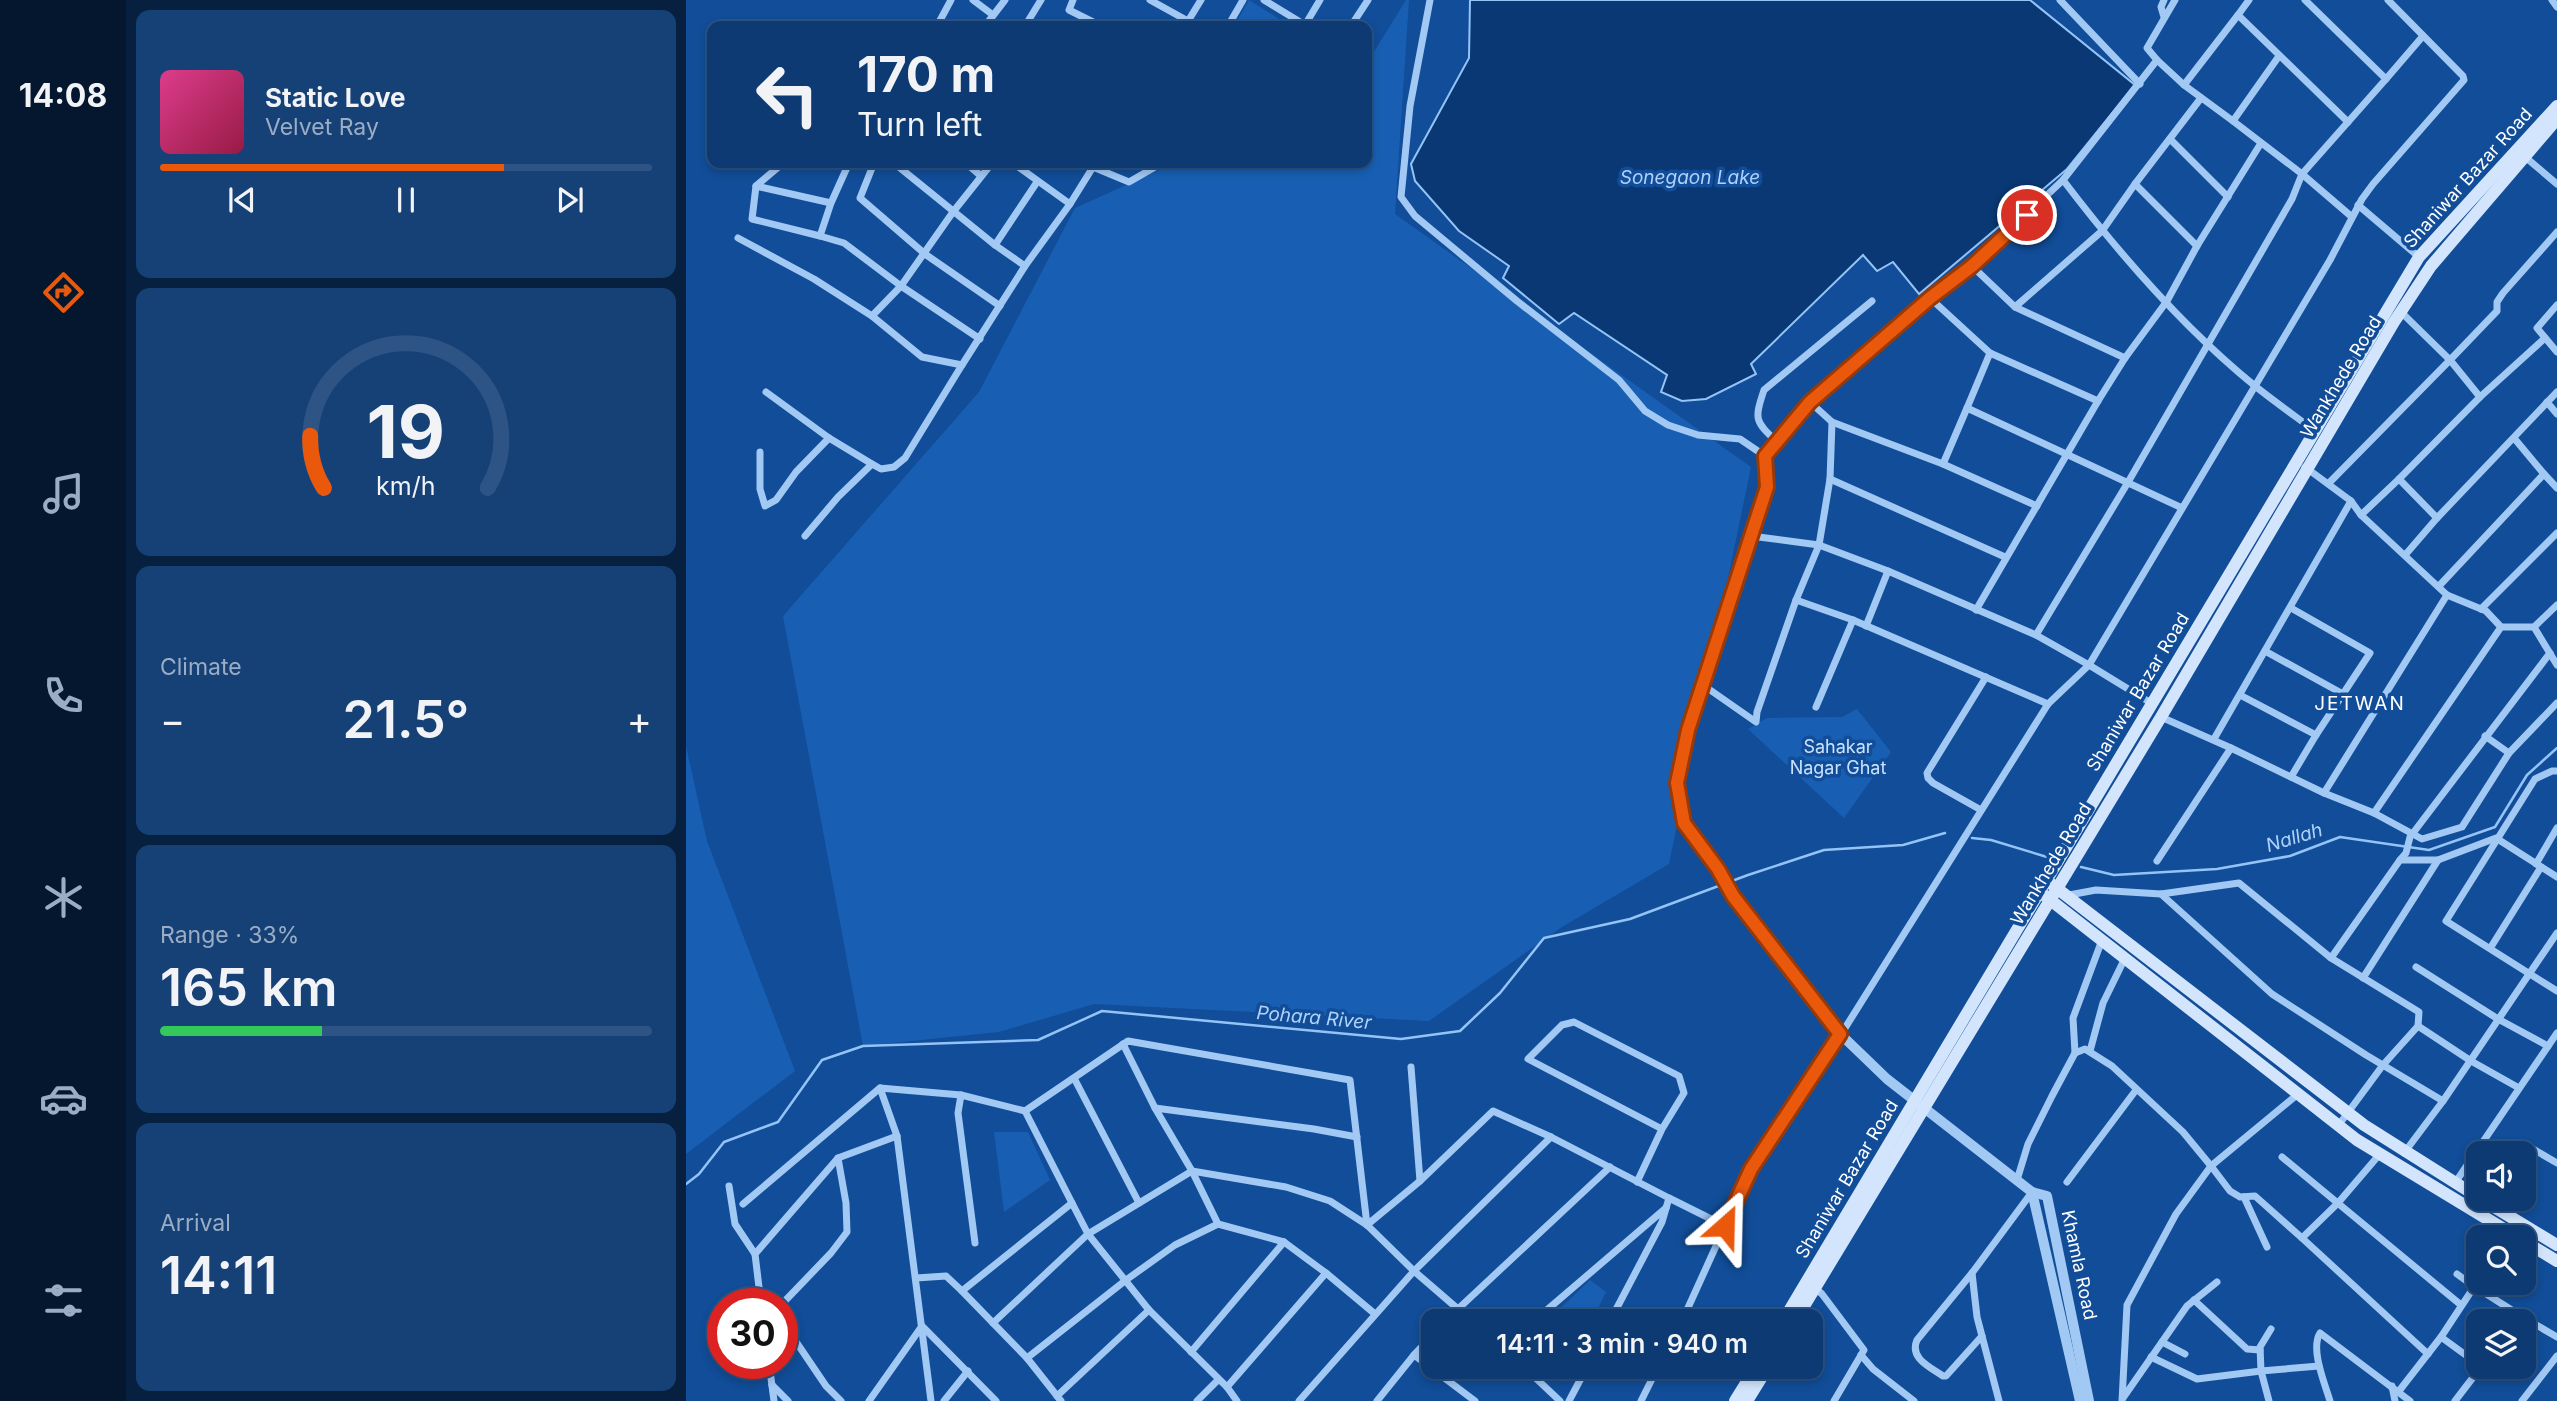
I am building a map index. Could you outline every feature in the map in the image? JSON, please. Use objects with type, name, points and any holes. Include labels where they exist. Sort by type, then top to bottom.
[{"type":"main road","name":"Shaniwar Bazar Road","points":[[1790,1309],[1919,1102],[2042,886],[2151,704],[2302,466],[2315,431],[2420,257],[2557,106]]},
{"type":"main road","name":"Wankhede Road","points":[[1802,1309],[1919,1102],[2054,893],[2161,717],[2302,466],[2431,266],[2557,119]]},
{"type":"main road","points":[[2042,886],[2054,893],[2103,940],[2338,1126],[2379,1155],[2497,1225]]},
{"type":"main road","points":[[2054,893],[2069,895],[2348,1113],[2404,1153],[2466,1190]]},
{"type":"main road","points":[[2501,1211],[2557,1245]]},
{"type":"main road","points":[[2536,1248],[2557,1261]]},
{"type":"main road","points":[[1735,1401],[1749,1379]]},
{"type":"main road","points":[[1748,1401],[1761,1379]]},
{"type":"street","points":[[940,21],[951,0]]},
{"type":"street","points":[[972,0],[993,15]]},
{"type":"street","points":[[989,21],[1005,0]]},
{"type":"street","points":[[1028,21],[1041,0]]},
{"type":"street","points":[[1073,0],[1069,10],[1091,21]]},
{"type":"street","points":[[1150,0],[1182,21]]},
{"type":"street","points":[[1188,21],[1201,0]]},
{"type":"street","points":[[1231,21],[1243,0]]},
{"type":"street","points":[[1264,0],[1297,21]]},
{"type":"street","points":[[1308,21],[1320,0]]},
{"type":"street","points":[[1354,21],[1368,0]]},
{"type":"street","points":[[1430,0],[1410,106],[1401,197],[1415,216],[1517,301],[1619,380],[1645,411],[1668,425],[1698,435],[1740,439],[1765,456]]},
{"type":"street","points":[[2060,0],[2140,84]]},
{"type":"street","points":[[2164,0],[2161,7],[2164,17]]},
{"type":"street","points":[[2175,0],[2147,48],[2184,85],[2302,174],[2352,217]]},
{"type":"street","points":[[2184,85],[2249,0]]},
{"type":"street","points":[[2305,0],[2386,79]]},
{"type":"street","points":[[1687,1309],[1751,1169],[1840,1034],[2048,704],[2089,665],[2255,386],[2358,205],[2373,184],[2464,80],[2388,0]]},
{"type":"street","points":[[2552,0],[2557,7]]},
{"type":"street","points":[[2238,15],[2348,122]]},
{"type":"street","points":[[2036,635],[2292,199],[2302,174],[2423,36]]},
{"type":"street","points":[[2233,121],[2279,56]]},
{"type":"street","points":[[1982,1336],[1947,1376],[1943,1376],[1916,1356],[1914,1349],[1917,1340],[1972,1273],[2032,1192],[1887,1079],[1840,1034],[1733,896],[1718,869],[1684,823],[1677,783],[1688,730],[1767,487],[1765,456],[1810,402],[1930,298],[1972,266],[2063,180],[2157,60]]},
{"type":"street","points":[[2015,307],[2102,231],[2202,99]]},
{"type":"street","points":[[2170,139],[2228,197]]},
{"type":"street","points":[[1976,610],[2005,557],[2069,455],[2098,401],[2125,358],[2167,301],[2197,246],[2261,143]]},
{"type":"street","points":[[2525,156],[2557,184]]},
{"type":"street","points":[[777,168],[756,186],[752,219],[844,243],[901,286],[980,339]]},
{"type":"street","points":[[820,236],[844,168]]},
{"type":"street","points":[[872,168],[860,198],[925,254],[1000,306]]},
{"type":"street","points":[[900,168],[1025,266]]},
{"type":"street","points":[[972,168],[981,176]]},
{"type":"street","points":[[872,316],[901,286],[988,168]]},
{"type":"street","points":[[1019,168],[1070,204]]},
{"type":"street","points":[[765,392],[829,438],[872,464],[881,469],[894,467],[905,458],[1025,266],[1093,168]]},
{"type":"street","points":[[1101,168],[1129,183],[1154,168]]},
{"type":"street","points":[[2063,180],[2102,231],[2207,344],[2255,386],[2315,431]]},
{"type":"street","points":[[995,245],[1037,182]]},
{"type":"street","points":[[2135,184],[2197,246]]},
{"type":"street","points":[[756,186],[831,203]]},
{"type":"street","points":[[2358,205],[2420,257]]},
{"type":"street","points":[[2329,482],[2497,310],[2497,302],[2503,293],[2557,232]]},
{"type":"street","points":[[738,238],[814,279],[872,316],[922,357],[962,365]]},
{"type":"street","points":[[1972,266],[2015,307],[2125,358]]},
{"type":"street","points":[[1930,298],[1990,353],[2098,401]]},
{"type":"street","points":[[1777,442],[1759,425],[1757,411],[1764,390],[1872,301]]},
{"type":"street","points":[[2557,305],[2537,328],[2557,352]]},
{"type":"street","points":[[2401,312],[2450,360],[2480,397]]},
{"type":"street","points":[[2361,515],[2480,397],[2545,338]]},
{"type":"street","points":[[1943,464],[1990,353]]},
{"type":"street","points":[[2406,554],[2557,392]]},
{"type":"street","points":[[1810,402],[1832,422],[1943,464],[2036,506]]},
{"type":"street","points":[[2547,402],[2557,414]]},
{"type":"street","points":[[1967,408],[2182,508]]},
{"type":"street","points":[[1703,685],[1756,722],[1757,712],[1796,600],[1819,545],[1830,479],[1832,422]]},
{"type":"street","points":[[760,452],[760,489],[765,506],[776,500],[796,472],[829,438]]},
{"type":"street","points":[[2514,438],[2557,488]]},
{"type":"street","points":[[805,536],[838,497],[872,464]]},
{"type":"street","points":[[2302,466],[2329,482],[2351,500],[2361,515],[2447,595],[2482,609],[2501,627],[2534,627],[2557,605]]},
{"type":"street","points":[[2439,586],[2544,474]]},
{"type":"street","points":[[1830,479],[2005,557]]},
{"type":"street","points":[[2399,479],[2437,518]]},
{"type":"street","points":[[2214,739],[2351,500]]},
{"type":"street","points":[[2482,609],[2557,533]]},
{"type":"street","points":[[1751,536],[1819,545],[1888,571],[2036,635],[2151,704]]},
{"type":"street","points":[[1866,626],[1888,571]]},
{"type":"street","points":[[2324,793],[2447,595]]},
{"type":"street","points":[[1796,600],[1853,620],[2048,704]]},
{"type":"street","points":[[2291,608],[2370,653],[2291,777]]},
{"type":"street","points":[[1816,707],[1853,620]]},
{"type":"street","points":[[2374,813],[2501,627]]},
{"type":"street","points":[[2534,627],[2557,665]]},
{"type":"street","points":[[2266,650],[2343,694]]},
{"type":"street","points":[[2331,958],[2403,857],[2411,836],[2550,653]]},
{"type":"street","points":[[1981,810],[1933,783],[1927,773],[1986,677]]},
{"type":"street","points":[[2240,695],[2316,735]]},
{"type":"street","points":[[2161,717],[2214,739],[2324,793],[2374,813],[2411,836],[2422,839],[2462,827],[2509,753],[2557,703]]},
{"type":"street","points":[[2485,736],[2509,753]]},
{"type":"street","points":[[2157,861],[2231,748]]},
{"type":"street","points":[[2557,771],[2535,779],[2446,921],[2557,991]]},
{"type":"street","points":[[2491,947],[2539,865],[2557,828]]},
{"type":"street","points":[[2403,857],[2438,860],[2496,838]]},
{"type":"street","points":[[2496,838],[2557,877]]},
{"type":"street","points":[[2363,978],[2438,860]]},
{"type":"street","points":[[2069,895],[2096,890],[2161,894],[2239,883],[2331,958],[2419,1012],[2417,1026],[2383,1065],[2338,1126]]},
{"type":"street","points":[[2161,894],[2272,994],[2443,1101]]},
{"type":"street","points":[[2404,1153],[2471,1061],[2530,972],[2554,942],[2557,933]]},
{"type":"street","points":[[2017,1180],[2028,1144],[2075,1053],[2073,1018],[2103,940]]},
{"type":"street","points":[[2090,1051],[2103,1003],[2125,957]]},
{"type":"street","points":[[2416,967],[2498,1019],[2548,1045]]},
{"type":"street","points":[[1637,1182],[1662,1129],[1684,1093],[1679,1076],[1574,1022],[1562,1025],[1528,1059],[1662,1129]]},
{"type":"street","points":[[2417,1026],[2519,1088]]},
{"type":"street","points":[[2455,1183],[2557,1033]]},
{"type":"street","points":[[743,1204],[880,1088],[961,1095],[1025,1111],[1128,1041],[1350,1080],[1367,1225]]},
{"type":"street","points":[[1123,1044],[1218,1224]]},
{"type":"street","points":[[2075,1053],[2085,1049],[2112,1066],[2183,1132],[2230,1191],[2240,1197],[2255,1196],[2428,1354]]},
{"type":"street","points":[[1411,1067],[1420,1181]]},
{"type":"street","points":[[1074,1079],[1139,1203]]},
{"type":"street","points":[[880,1088],[897,1136],[931,1401]]},
{"type":"street","points":[[2067,1182],[2136,1090]]},
{"type":"street","points":[[2122,1400],[2127,1305],[2176,1214],[2211,1166],[2298,1094]]},
{"type":"street","points":[[961,1095],[958,1113],[975,1243]]},
{"type":"street","points":[[1155,1108],[1357,1137]]},
{"type":"street","points":[[1025,1111],[1088,1234],[1149,1310],[1227,1387],[1237,1401]]},
{"type":"street","points":[[1367,1225],[1420,1181],[1493,1111],[1551,1137],[1725,1226]]},
{"type":"street","points":[[755,1254],[838,1158],[897,1136]]},
{"type":"street","points":[[1299,1401],[1414,1272],[1551,1137]]},
{"type":"street","points":[[2536,1151],[2557,1163]]},
{"type":"street","points":[[2302,1238],[2339,1203],[2379,1155]]},
{"type":"street","points":[[2282,1157],[2461,1305]]},
{"type":"street","points":[[797,1288],[847,1232],[846,1203],[838,1158]]},
{"type":"street","points":[[993,1323],[1088,1234],[1192,1171],[1286,1187],[1329,1200],[1367,1225],[1414,1272],[1458,1309],[1610,1167]]},
{"type":"street","points":[[729,1186],[735,1224],[755,1254],[759,1288]]},
{"type":"street","name":"Khamla Road","points":[[2080,1401],[2032,1192],[2047,1196],[2089,1401]]},
{"type":"street","points":[[2244,1196],[2267,1247]]},
{"type":"street","points":[[1616,1309],[1662,1222],[1669,1198]]},
{"type":"street","points":[[962,1291],[1072,1203]]},
{"type":"street","points":[[1548,1309],[1666,1208]]},
{"type":"street","points":[[1027,1358],[1175,1245],[1218,1224],[1284,1242],[1375,1314]]},
{"type":"street","points":[[1191,1353],[1284,1242]]},
{"type":"street","points":[[1227,1387],[1326,1273]]},
{"type":"street","points":[[1972,1273],[1977,1317],[1999,1401]]},
{"type":"street","points":[[2457,1274],[2466,1281]]},
{"type":"street","points":[[915,1278],[946,1276],[1027,1358],[1059,1398],[1149,1310]]},
{"type":"street","points":[[2122,1400],[2187,1306],[2217,1282]]},
{"type":"street","points":[[1815,1288],[1864,1350],[1834,1401]]},
{"type":"street","points":[[2395,1401],[2396,1388],[2441,1338],[2470,1295]]},
{"type":"street","points":[[2485,1295],[2504,1309]]},
{"type":"street","points":[[2194,1300],[2247,1349],[2260,1350]]},
{"type":"street","points":[[922,1326],[996,1401]]},
{"type":"street","points":[[869,1401],[922,1326]]},
{"type":"street","points":[[2536,1327],[2557,1337]]},
{"type":"street","points":[[2269,1401],[2260,1350],[2271,1329]]},
{"type":"street","points":[[2330,1401],[2319,1366],[2317,1334],[2322,1333],[2410,1401]]},
{"type":"street","points":[[2441,1338],[2466,1355]]},
{"type":"street","points":[[2162,1342],[2185,1354]]},
{"type":"street","points":[[798,1345],[825,1386],[841,1401]]},
{"type":"street","points":[[1377,1401],[1421,1348]]},
{"type":"street","points":[[1414,1355],[1475,1401]]},
{"type":"street","points":[[1861,1355],[1872,1369],[1914,1401]]},
{"type":"street","points":[[2522,1401],[2557,1356]]},
{"type":"street","points":[[2151,1357],[2197,1379],[2319,1366]]},
{"type":"street","points":[[944,1401],[968,1371]]},
{"type":"street","points":[[770,1379],[774,1401]]},
{"type":"street","points":[[1537,1379],[1560,1401]]},
{"type":"street","points":[[1569,1401],[1581,1379]]},
{"type":"street","points":[[1641,1401],[1652,1379]]},
{"type":"street","points":[[2455,1401],[2470,1379]]},
{"type":"street","points":[[1197,1401],[1218,1380]]},
{"type":"street","points":[[771,1385],[788,1401]]},
{"type":"green space","points":[[1249,0],[1282,21],[1237,21]]},
{"type":"green space","points":[[1406,0],[1409,0],[1395,214],[1751,467],[1669,864],[1562,927],[1429,1021],[1094,1004],[999,1032],[863,1046],[783,616],[979,392],[1075,208],[1164,168],[1372,168],[1372,55]]},
{"type":"green space","name":"Sahakar Nagar Ghat","points":[[1857,709],[1891,752],[1844,818],[1748,729],[1767,718],[1842,717]]},
{"type":"green space","points":[[686,746],[707,841],[795,1071],[686,1154]]},
{"type":"green space","points":[[994,1132],[1028,1132],[1050,1180],[1004,1212]]},
{"type":"green space","points":[[1590,1280],[1606,1292],[1598,1309],[1560,1309]]},
{"type":"water","name":"Sonegaon Lake","points":[[1470,0],[2030,0],[2135,85],[2067,169],[1919,294],[1893,262],[1877,271],[1863,255],[1751,364],[1756,374],[1706,399],[1682,401],[1661,392],[1667,375],[1574,313],[1559,324],[1503,278],[1509,266],[1459,231],[1415,181],[1411,164],[1469,58]]},
{"type":"waterway","name":"Nallah","points":[[2081,867],[2114,875],[2217,869],[2290,856],[2340,837],[2429,850],[2495,827],[2527,775],[2557,748]]},
{"type":"waterway","name":"Pohara River","points":[[686,1184],[699,1174],[724,1142],[778,1122],[822,1060],[863,1046],[1038,1040],[1102,1011],[1401,1039],[1460,1031],[1500,993],[1544,938],[1630,919],[1824,850],[1903,845],[1945,833]]},
{"type":"waterway","name":"Nallah","points":[[1972,838],[1991,840],[2047,857]]},
{"type":"district","name":"JETWAN","points":[[2360,703]]},
{"type":"route","points":[[1725,1226],[1751,1169],[1840,1034],[1733,896],[1718,869],[1684,823],[1677,783],[1688,730],[1767,487],[1765,456],[1810,402],[1930,298],[1972,266],[2027,215]]}]
